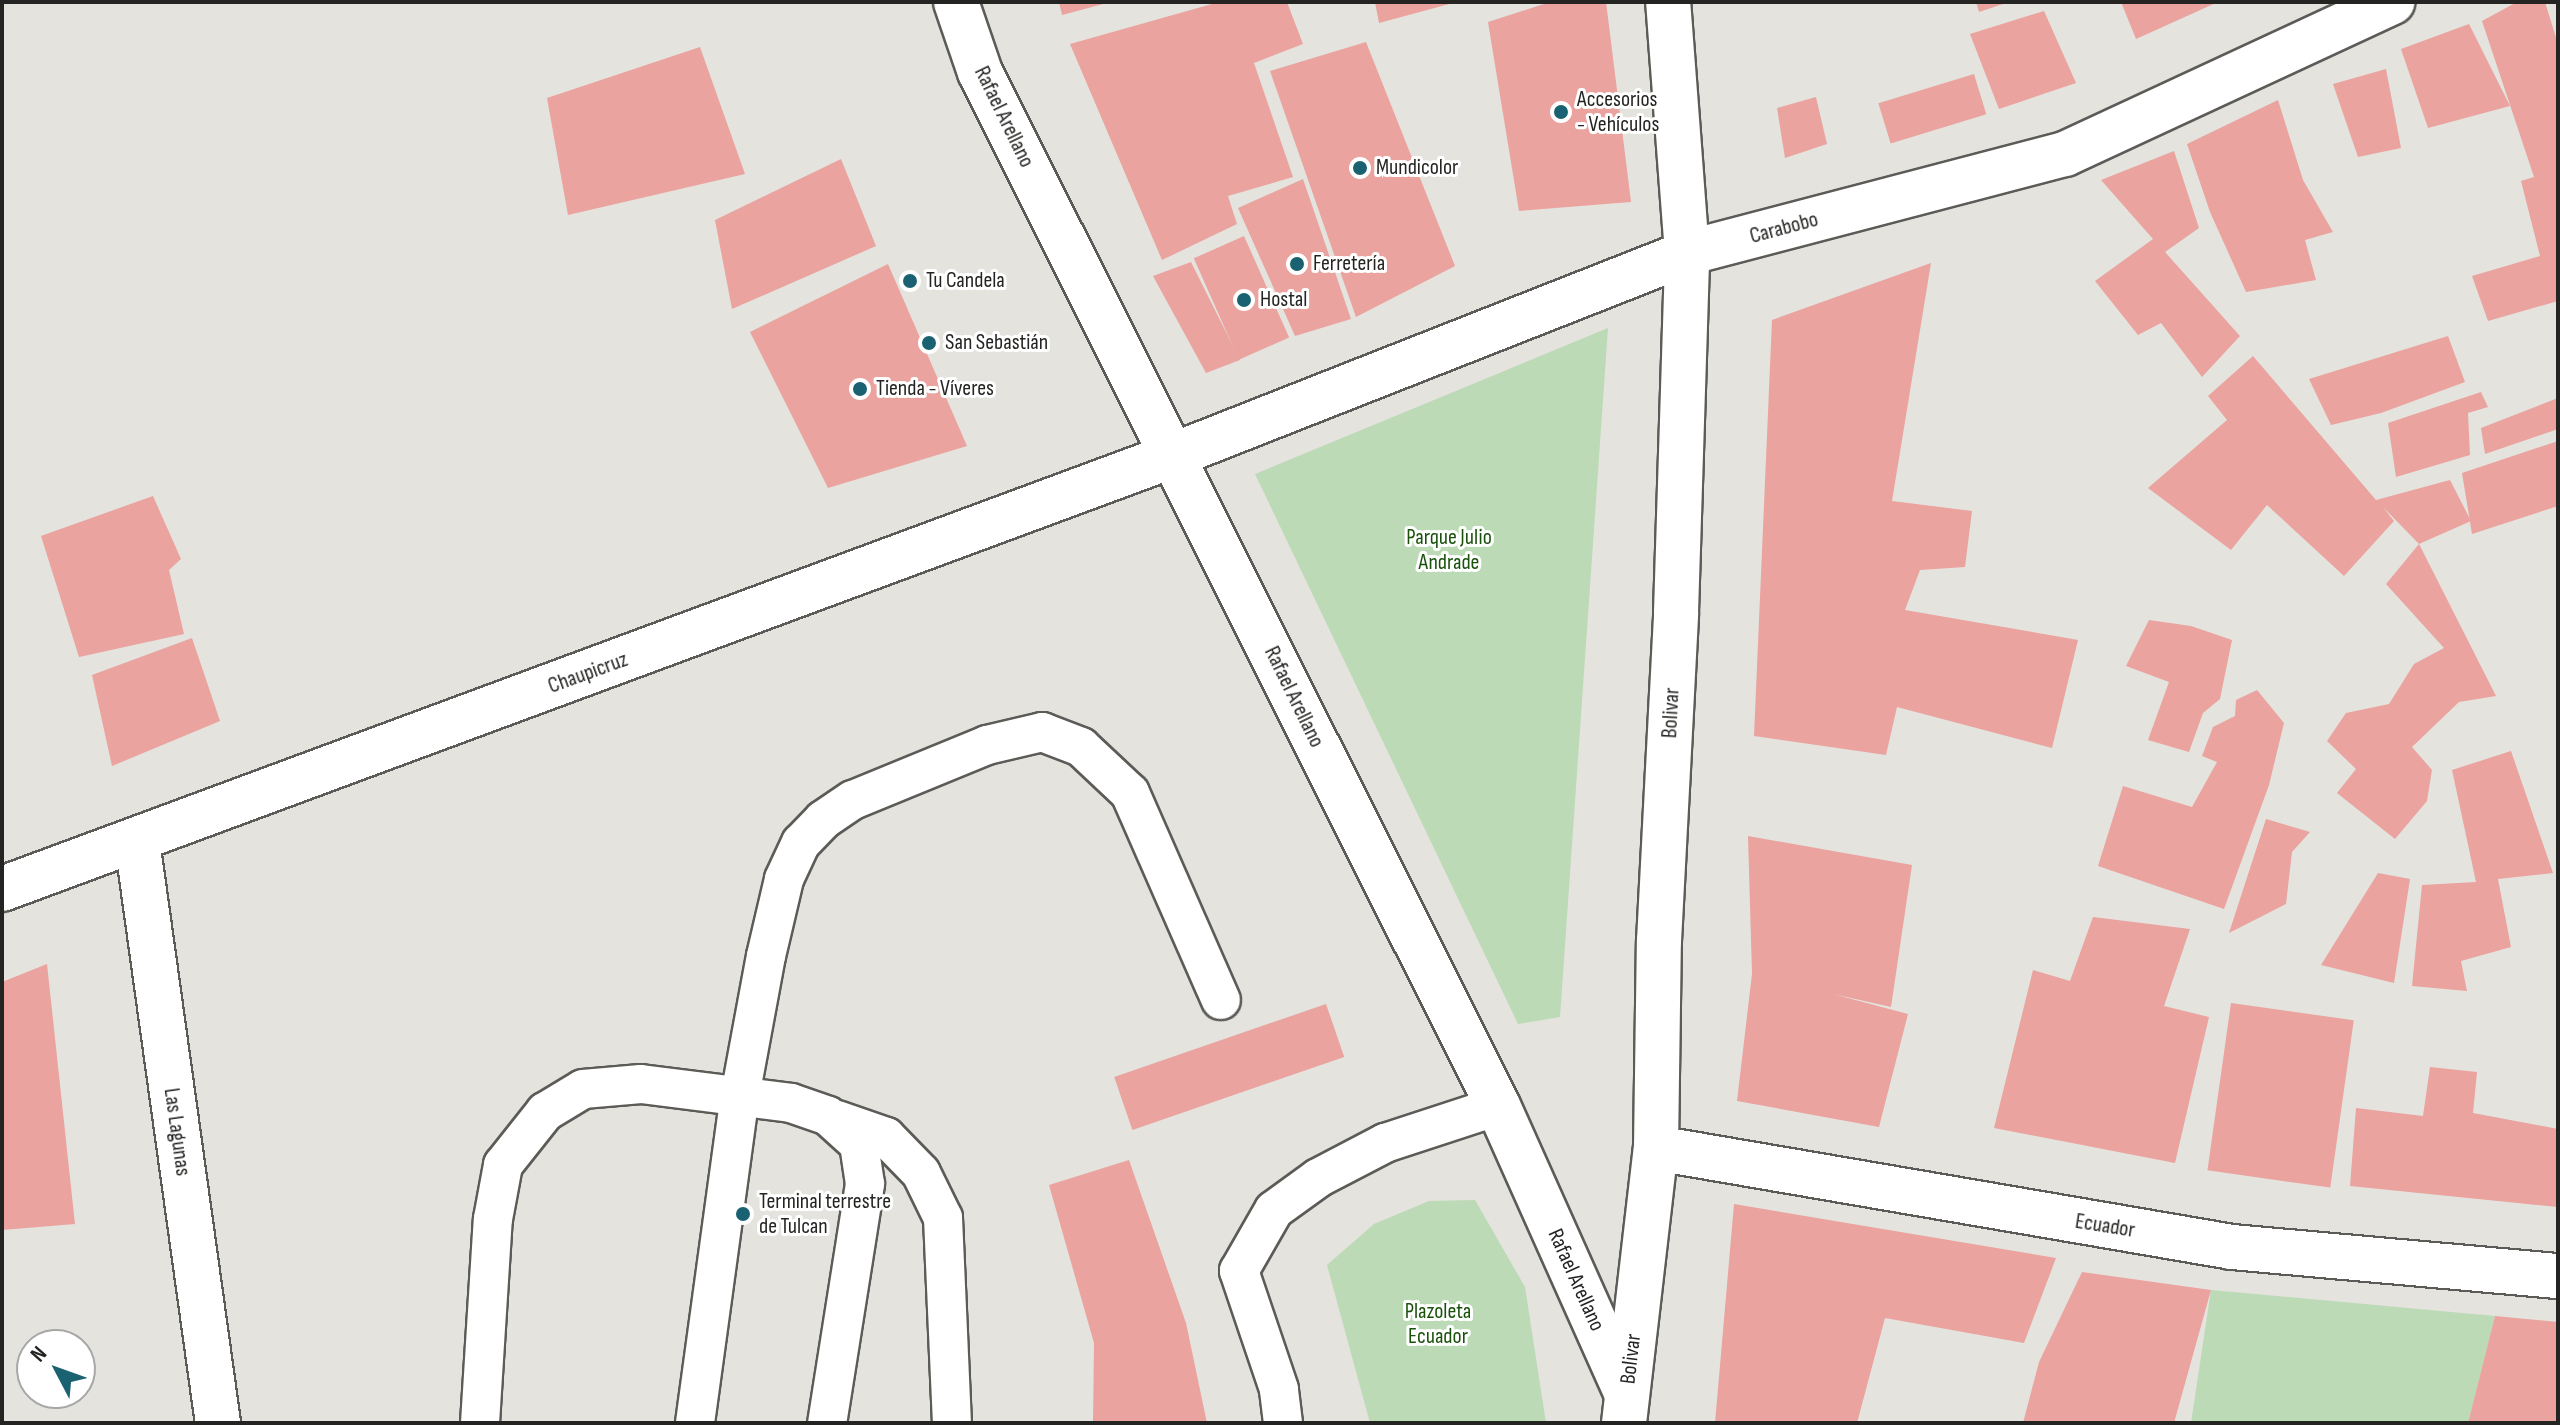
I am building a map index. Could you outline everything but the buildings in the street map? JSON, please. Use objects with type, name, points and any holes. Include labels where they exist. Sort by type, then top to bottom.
[{"type":"street","name":"Rafael Arellano","points":[[956,2],[980,72],[1498,1106],[1625,1409]]},
{"type":"street","name":"Bolivar","points":[[1625,1409],[1656,1148],[1659,941],[1676,612],[1687,253],[1668,2]]},
{"type":"street","name":"Carabobo","points":[[1174,455],[1687,253],[2065,154],[2392,2]]},
{"type":"street","name":"Chaupicruz","points":[[2,889],[1174,455]]},
{"type":"street","name":"Las Lagunas","points":[[137,841],[218,1423]]},
{"type":"street","name":"Ecuador","points":[[1656,1148],[2232,1247],[2558,1276]]},
{"type":"lane","points":[[695,1423],[740,1096],[780,895],[801,843],[823,820],[853,800],[987,745],[1042,732],[1081,747],[1130,793],[1221,1000]]},
{"type":"lane","points":[[480,1423],[493,1219],[503,1165],[545,1112],[583,1089],[627,1085],[791,1103],[886,1137],[921,1173],[943,1218],[952,1423]]},
{"type":"lane","points":[[1283,1423],[1279,1389],[1239,1271],[1274,1210],[1318,1178],[1385,1143],[1498,1106]]},
{"type":"lane","points":[[827,1423],[865,1184],[859,1144],[828,1116]]},
{"type":"green space","name":"Parque Julio Andrade","points":[[1608,328],[1560,1017],[1518,1024],[1255,474]]},
{"type":"green space","name":"Plazoleta Ecuador","points":[[1475,1200],[1525,1287],[1546,1423],[1370,1423],[1327,1265],[1374,1224],[1429,1201]]},
{"type":"green space","points":[[2211,1290],[2495,1316],[2468,1423],[2191,1423]]},
{"type":"place","name":"Accesorios - Vehículos","points":[[1561,112]]},
{"type":"place","name":"Mundicolor","points":[[1360,168]]},
{"type":"place","name":"Ferretería","points":[[1297,264]]},
{"type":"place","name":"Tu Candela","points":[[910,281]]},
{"type":"place","name":"Hostal","points":[[1244,300]]},
{"type":"place","name":"San Sebastián","points":[[929,343]]},
{"type":"place","name":"Tienda - Víveres","points":[[860,389]]},
{"type":"place","name":"Terminal terrestre de Tulcan","points":[[743,1214]]}]
